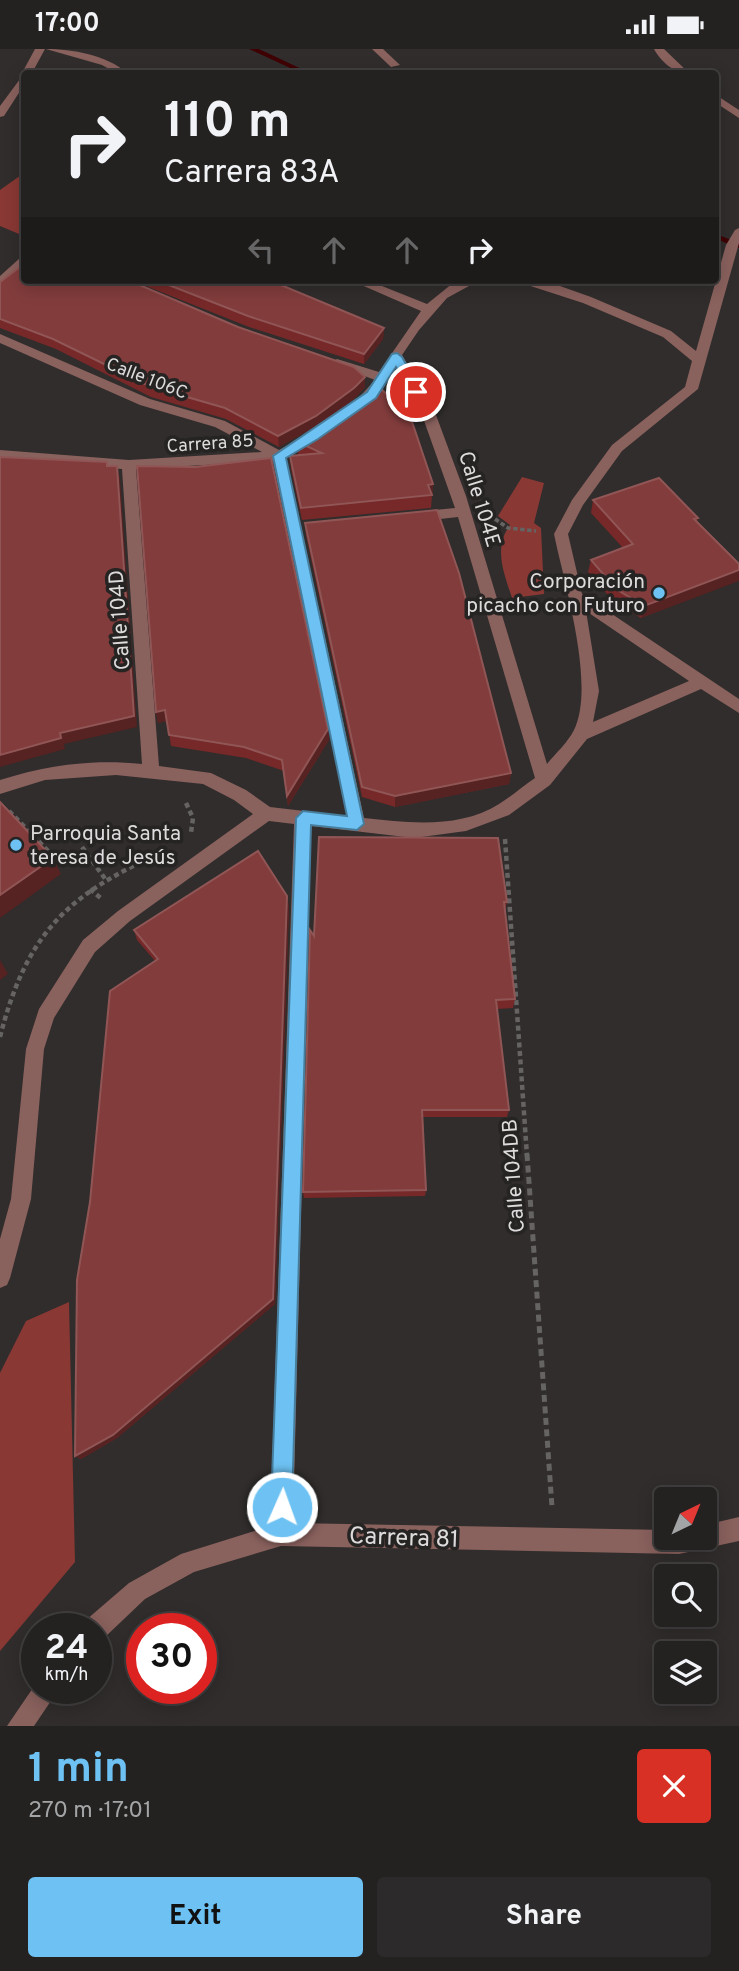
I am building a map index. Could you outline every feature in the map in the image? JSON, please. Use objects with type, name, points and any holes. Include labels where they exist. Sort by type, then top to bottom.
[{"type":"street","points":[[29,70],[40,49]]},
{"type":"street","points":[[51,49],[106,63],[117,70]]},
{"type":"street","points":[[377,49],[395,65]]},
{"type":"street","points":[[659,49],[662,55],[680,70]]},
{"type":"street","points":[[0,114],[21,83]]},
{"type":"street","points":[[719,100],[739,115]]},
{"type":"street","points":[[0,787],[44,773],[80,768],[116,768],[205,778],[240,795],[266,814],[414,831],[460,826],[503,810],[544,780],[581,734],[590,707],[591,691],[577,599],[561,534],[577,503],[617,448],[691,389],[732,245],[739,232]]},
{"type":"street","points":[[0,282],[21,264]]},
{"type":"street","points":[[366,284],[428,309]]},
{"type":"street","points":[[345,415],[371,395],[428,309],[462,284]]},
{"type":"street","points":[[543,284],[667,334],[700,361]]},
{"type":"street","name":"Calle 106C","points":[[0,338],[145,402],[220,424],[279,456]]},
{"type":"street","points":[[320,357],[383,378]]},
{"type":"street","name":"Calle 104E","points":[[397,357],[438,436],[544,780]]},
{"type":"street","name":"Carrera 85","points":[[0,455],[129,465],[279,456],[329,426]]},
{"type":"street","points":[[279,456],[301,529],[357,824]]},
{"type":"street","name":"Calle 104D","points":[[129,465],[151,772]]},
{"type":"street","points":[[398,518],[463,512]]},
{"type":"street","points":[[577,599],[739,707]]},
{"type":"street","points":[[581,734],[702,682]]},
{"type":"street","points":[[0,1278],[21,1199],[35,1049],[46,1015],[89,946],[124,916],[266,814]]},
{"type":"street","points":[[281,1534],[303,818]]},
{"type":"street","points":[[718,1534],[739,1529]]},
{"type":"street","name":"Carrera 81","points":[[112,1614],[137,1591],[189,1562],[281,1534],[654,1542]]},
{"type":"street","points":[[19,1726],[36,1704]]},
{"type":"path","points":[[177,796],[193,813],[192,832],[185,840]]},
{"type":"path","points":[[15,802],[4,806],[51,854]]},
{"type":"path","name":"Calle 104DB","points":[[503,810],[555,1541]]},
{"type":"path","points":[[82,846],[106,880]]},
{"type":"path","points":[[0,1037],[10,993],[24,962],[47,928],[65,909],[106,880],[171,849]]},
{"type":"shaded area","points":[[21,175],[19,234],[0,226],[0,190]]},
{"type":"shaded area","points":[[522,477],[544,483],[534,523],[541,528],[544,594],[512,598],[503,570],[501,552],[510,525],[498,516]]},
{"type":"shaded area","points":[[69,1302],[75,1562],[32,1613],[21,1613],[21,1626],[0,1651],[0,1373],[26,1321]]},
{"type":"building","points":[[21,266],[21,284],[137,284],[238,327],[354,367],[365,377],[316,416],[278,436],[225,408],[149,386],[53,339],[0,319],[0,282]]},
{"type":"building","points":[[166,284],[279,284],[384,328],[364,354],[248,316]]},
{"type":"building","points":[[379,387],[394,401],[404,398],[433,484],[428,485],[432,495],[301,508],[290,456],[322,453],[297,442],[320,430]]},
{"type":"building","points":[[0,457],[107,462],[107,466],[117,466],[134,716],[60,733],[61,738],[0,755]]},
{"type":"building","points":[[271,458],[328,729],[287,796],[282,760],[244,747],[169,735],[165,710],[156,712],[137,466],[195,467]]},
{"type":"building","points":[[659,478],[698,518],[694,519],[739,564],[739,570],[644,606],[616,589],[591,560],[633,544],[593,500]]},
{"type":"building","points":[[437,510],[459,573],[511,773],[395,796],[362,787],[305,523]]},
{"type":"building","name":"Parroquia Santa teresa de Jesús","points":[[0,802],[53,858],[0,895]]},
{"type":"building","points":[[319,837],[498,838],[507,902],[504,902],[515,999],[496,1000],[509,1110],[422,1110],[426,1190],[303,1192],[310,930],[314,936]]},
{"type":"building","points":[[258,851],[287,896],[273,1299],[113,1435],[75,1456],[77,1280],[90,1202],[110,991],[158,959],[134,930]]},
{"type":"waterway","points":[[253,49],[299,70]]},
{"type":"waterway","points":[[719,237],[739,246]]},
{"type":"place","name":"Corporación picacho con Futuro","points":[[659,593]]},
{"type":"place","name":"Parroquia Santa teresa de Jesús","points":[[16,845]]},
{"type":"route","points":[[282,1507],[303,818],[357,824],[279,456],[314,436],[371,395],[397,357],[416,392]]}]
